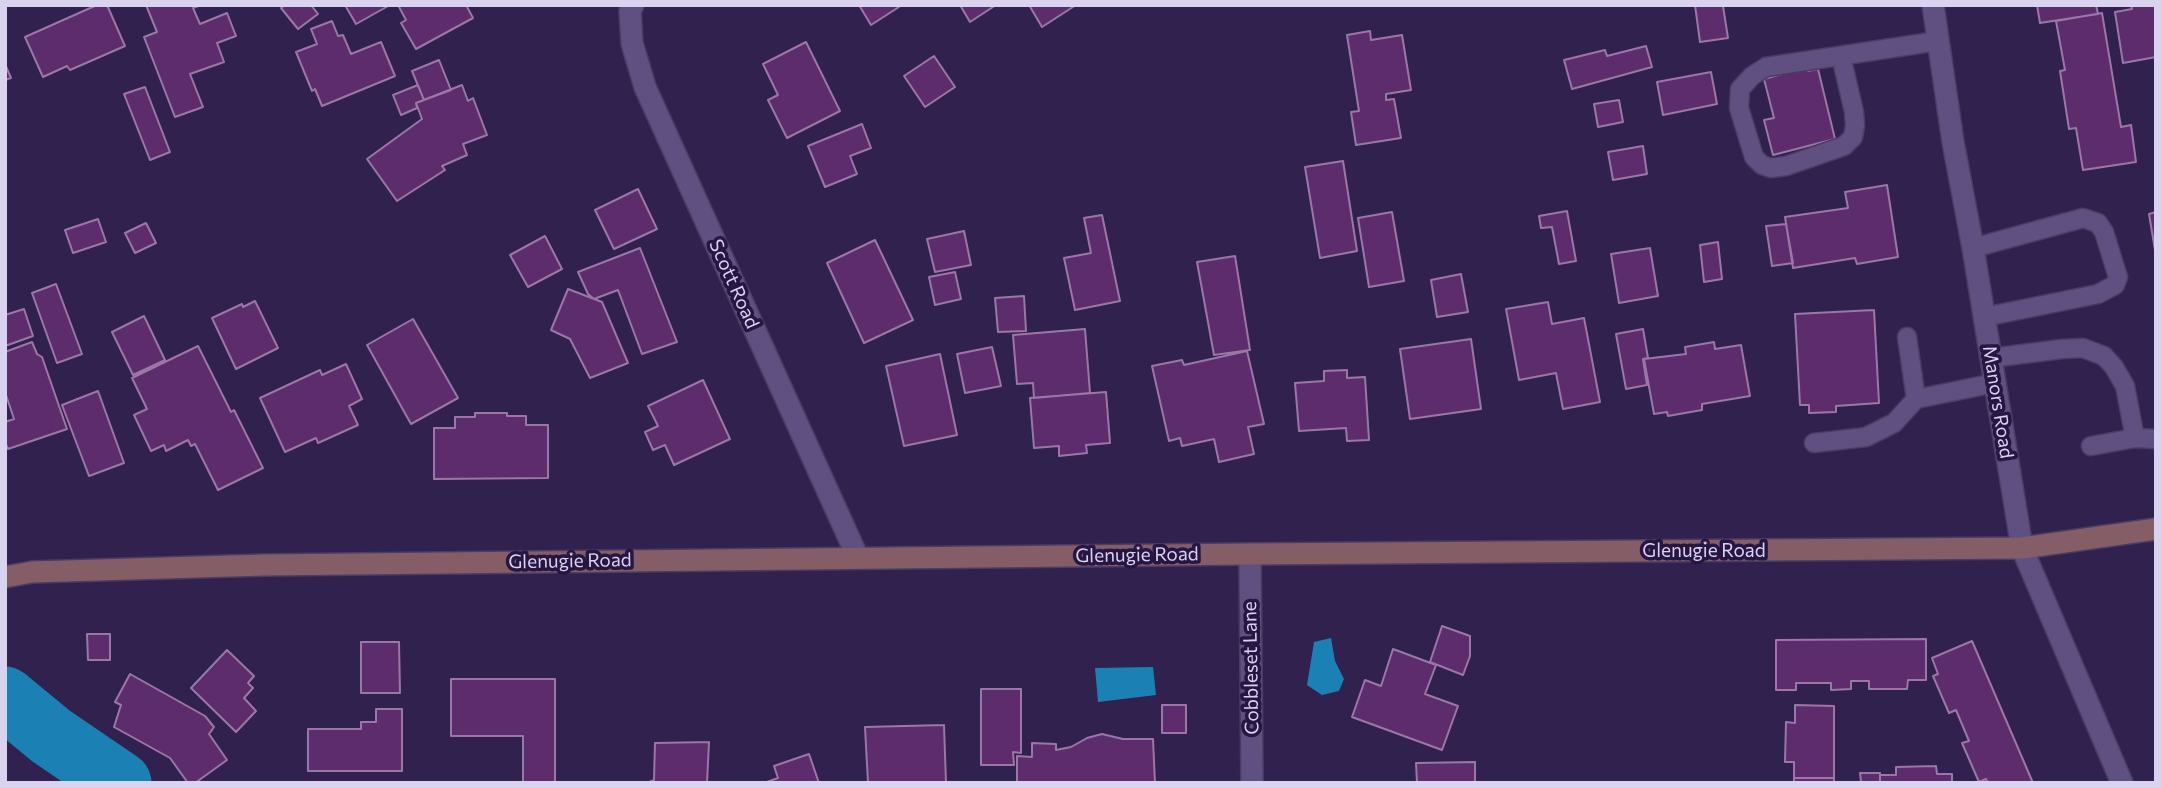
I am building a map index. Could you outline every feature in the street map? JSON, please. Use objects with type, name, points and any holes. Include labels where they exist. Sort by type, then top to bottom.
[{"type":"street","name":"Manors Road","points":[[1933,5],[1953,142],[2022,548],[2122,783]]},
{"type":"street","name":"Scott Road","points":[[629,7],[632,43],[645,87],[858,558]]},
{"type":"street","name":"Glenugie Road","points":[[5,577],[32,572],[264,565],[2022,548],[2156,529]]},
{"type":"street","name":"Cobbleset Lane","points":[[1250,554],[1252,783]]},
{"type":"lane","points":[[1841,56],[1854,113],[1853,137],[1844,146],[1786,166],[1771,168],[1762,165],[1754,157],[1739,108],[1740,89],[1752,76],[1766,67],[1938,41]]},
{"type":"lane","points":[[1973,248],[2082,218],[2098,223],[2104,232],[2118,277],[2115,285],[2098,294],[1984,317]]},
{"type":"lane","points":[[1907,337],[1916,399]]},
{"type":"lane","points":[[1991,358],[2082,348],[2104,356],[2114,367],[2124,386],[2135,438]]},
{"type":"lane","points":[[1814,443],[1867,437],[1894,423],[1916,399],[1995,383]]},
{"type":"lane","points":[[2091,446],[2135,438],[2156,439]]},
{"type":"water","points":[[1331,638],[1335,661],[1344,679],[1339,691],[1322,695],[1307,685],[1314,642]]},
{"type":"water","points":[[1153,667],[1156,695],[1098,702],[1095,668]]},
{"type":"building","points":[[97,5],[107,5],[125,46],[70,70],[67,66],[43,77],[25,37]]},
{"type":"building","points":[[146,5],[201,5],[193,8],[200,24],[227,13],[236,36],[217,43],[224,62],[190,74],[203,107],[175,117],[144,37],[157,32]]},
{"type":"building","points":[[285,5],[311,5],[318,14],[298,29],[281,8]]},
{"type":"building","points":[[345,5],[390,5],[356,24]]},
{"type":"building","points":[[398,5],[466,5],[473,18],[416,49],[401,23],[406,20]]},
{"type":"building","points":[[859,5],[902,5],[871,25]]},
{"type":"building","points":[[960,5],[996,5],[970,22]]},
{"type":"building","points":[[1029,5],[1076,5],[1042,27]]},
{"type":"building","points":[[1695,5],[1731,5],[1723,6],[1728,38],[1700,42]]},
{"type":"building","points":[[2037,5],[2096,5],[2098,14],[2040,23]]},
{"type":"building","points":[[2131,5],[2156,5],[2156,57],[2123,63],[2115,12],[2132,9]]},
{"type":"building","points":[[2102,13],[2121,127],[2131,125],[2136,162],[2083,170],[2076,128],[2069,129],[2060,71],[2065,70],[2056,21]]},
{"type":"building","points":[[332,21],[338,36],[343,35],[351,54],[381,42],[395,76],[322,106],[315,89],[312,91],[296,52],[317,44],[311,29]]},
{"type":"building","points":[[1370,31],[1371,40],[1402,35],[1411,90],[1386,94],[1386,100],[1394,99],[1401,138],[1356,145],[1351,112],[1359,111],[1347,35]]},
{"type":"building","points":[[806,42],[840,111],[787,138],[768,100],[778,95],[763,64]]},
{"type":"building","points":[[1646,46],[1652,67],[1572,89],[1564,60],[1605,50],[1607,56]]},
{"type":"building","points":[[934,56],[955,87],[925,107],[904,76]]},
{"type":"building","points":[[439,60],[451,90],[424,100],[412,71]]},
{"type":"building","points":[[5,64],[11,78],[5,80]]},
{"type":"building","points":[[1807,67],[1808,71],[1818,69],[1835,139],[1773,155],[1764,120],[1774,118],[1764,79]]},
{"type":"building","points":[[1711,72],[1717,104],[1663,115],[1657,82]]},
{"type":"building","points":[[418,85],[424,100],[416,103],[417,108],[401,115],[393,95]]},
{"type":"building","points":[[462,85],[468,101],[473,98],[487,135],[463,144],[467,155],[442,166],[445,170],[397,201],[367,159],[422,119],[416,103]]},
{"type":"building","points":[[145,87],[170,152],[150,160],[124,94]]},
{"type":"building","points":[[1619,100],[1623,122],[1598,127],[1594,104]]},
{"type":"building","points":[[862,124],[871,148],[850,156],[857,174],[825,187],[808,146]]},
{"type":"building","points":[[1643,146],[1647,174],[1613,180],[1608,152]]},
{"type":"building","points":[[1343,161],[1357,251],[1320,258],[1305,167]]},
{"type":"building","points":[[1887,185],[1898,257],[1857,264],[1855,258],[1793,268],[1785,217],[1848,208],[1845,192]]},
{"type":"building","points":[[638,189],[657,229],[614,249],[595,210]]},
{"type":"building","points":[[1567,211],[1576,261],[1559,264],[1552,227],[1541,228],[1539,216]]},
{"type":"building","points":[[1392,212],[1404,281],[1369,287],[1358,218]]},
{"type":"building","points":[[2156,212],[2156,250],[2155,250],[2149,214]]},
{"type":"building","points":[[1102,215],[1120,301],[1075,310],[1064,258],[1091,253],[1084,218]]},
{"type":"building","points":[[98,219],[106,242],[73,253],[65,230]]},
{"type":"building","points":[[146,223],[156,243],[135,253],[125,233]]},
{"type":"building","points":[[1786,224],[1793,263],[1772,266],[1766,226]]},
{"type":"building","points":[[964,231],[971,265],[935,272],[927,239]]},
{"type":"building","points":[[545,236],[562,269],[528,287],[510,255]]},
{"type":"building","points":[[875,240],[913,320],[864,343],[827,263]]},
{"type":"building","points":[[1718,242],[1722,279],[1704,282],[1700,245]]},
{"type":"building","points":[[640,248],[677,342],[642,354],[618,290],[594,299],[588,294],[578,272]]},
{"type":"building","points":[[1650,248],[1658,296],[1619,303],[1611,254]]},
{"type":"building","points":[[1235,256],[1250,350],[1214,355],[1197,262]]},
{"type":"building","points":[[955,272],[961,299],[935,305],[929,277]]},
{"type":"building","points":[[1461,274],[1468,312],[1437,317],[1431,280]]},
{"type":"building","points":[[56,284],[82,354],[57,363],[32,293]]},
{"type":"building","points":[[568,289],[602,302],[628,363],[590,378],[570,339],[551,330]]},
{"type":"building","points":[[1024,296],[1026,331],[998,332],[995,298]]},
{"type":"building","points":[[255,301],[278,348],[236,369],[212,318]]},
{"type":"building","points":[[1548,302],[1552,324],[1584,318],[1600,402],[1563,409],[1556,373],[1519,380],[1506,309]]},
{"type":"building","points":[[24,309],[33,336],[5,346],[5,315]]},
{"type":"building","points":[[1874,310],[1879,403],[1836,406],[1836,412],[1809,413],[1809,405],[1800,405],[1795,314]]},
{"type":"building","points":[[144,316],[165,360],[133,375],[112,332]]},
{"type":"building","points":[[413,319],[458,398],[411,424],[367,345]]},
{"type":"building","points":[[1085,329],[1090,393],[1034,398],[1033,383],[1017,384],[1013,335]]},
{"type":"building","points":[[1643,329],[1648,358],[1643,359],[1647,385],[1626,389],[1616,334]]},
{"type":"building","points":[[1471,339],[1481,409],[1410,419],[1400,349]]},
{"type":"building","points":[[32,342],[37,354],[42,357],[67,429],[8,449],[5,442],[5,422],[14,419],[5,392],[5,352]]},
{"type":"building","points":[[1714,342],[1715,349],[1741,345],[1750,396],[1702,404],[1702,410],[1668,416],[1667,412],[1654,414],[1644,359],[1686,354],[1685,347]]},
{"type":"building","points":[[198,346],[263,468],[218,490],[195,444],[191,446],[188,440],[166,451],[164,445],[151,451],[134,415],[147,409],[132,378]]},
{"type":"building","points":[[992,347],[1001,386],[965,393],[957,354]]},
{"type":"building","points":[[1247,351],[1264,424],[1248,427],[1254,454],[1219,462],[1214,439],[1182,446],[1180,438],[1169,441],[1152,366],[1182,360],[1184,365]]},
{"type":"building","points":[[940,354],[957,435],[904,446],[886,366]]},
{"type":"building","points":[[346,364],[362,399],[349,406],[358,425],[318,443],[316,438],[285,452],[260,398],[320,370],[322,375]]},
{"type":"building","points":[[1347,370],[1347,378],[1365,377],[1369,440],[1347,441],[1346,428],[1299,431],[1295,383],[1324,381],[1324,371]]},
{"type":"building","points":[[703,380],[730,439],[674,465],[665,445],[653,450],[645,432],[658,426],[648,406]]},
{"type":"building","points":[[98,391],[124,463],[89,476],[62,405]]},
{"type":"building","points":[[1106,392],[1110,443],[1086,445],[1087,453],[1059,456],[1059,446],[1034,448],[1030,398]]},
{"type":"building","points":[[475,413],[526,416],[526,425],[548,425],[548,478],[434,479],[434,428],[455,428],[455,417],[475,417]]},
{"type":"building","points":[[1442,626],[1470,636],[1470,656],[1463,675],[1430,662]]},
{"type":"building","points":[[87,634],[110,634],[110,660],[88,660]]},
{"type":"building","points":[[1926,639],[1926,680],[1908,680],[1907,689],[1869,689],[1869,681],[1851,681],[1851,689],[1831,690],[1831,683],[1796,683],[1796,690],[1776,690],[1776,640]]},
{"type":"building","points":[[1972,641],[2033,783],[1988,783],[1986,779],[1979,782],[1962,743],[1969,741],[1956,710],[1949,713],[1933,676],[1938,674],[1932,658]]},
{"type":"building","points":[[361,642],[399,642],[400,693],[361,693]]},
{"type":"building","points":[[1393,649],[1436,665],[1425,694],[1458,706],[1442,750],[1352,717],[1365,680],[1381,686]]},
{"type":"building","points":[[227,650],[254,676],[248,683],[253,688],[244,698],[256,711],[236,732],[191,688]]},
{"type":"building","points":[[130,674],[205,716],[214,727],[209,734],[227,760],[195,783],[188,783],[170,758],[114,727],[121,705],[115,702]]},
{"type":"building","points":[[451,679],[555,679],[555,783],[523,783],[523,736],[451,736]]},
{"type":"building","points":[[981,689],[1021,689],[1021,753],[1013,752],[1014,765],[981,765]]},
{"type":"building","points":[[1162,705],[1186,705],[1186,733],[1162,733]]},
{"type":"building","points":[[1795,705],[1834,706],[1834,778],[1794,778],[1794,762],[1785,762],[1786,722],[1795,723]]},
{"type":"building","points":[[376,709],[402,709],[402,771],[308,771],[308,729],[361,729],[361,722],[376,722]]},
{"type":"building","points":[[944,725],[946,783],[868,783],[865,727]]},
{"type":"building","points":[[1102,734],[1123,739],[1153,739],[1155,783],[1017,783],[1017,756],[1032,757],[1032,743],[1056,744],[1056,750]]},
{"type":"building","points":[[709,742],[707,783],[647,783],[654,780],[655,743]]},
{"type":"building","points":[[809,754],[819,783],[764,783],[778,778],[774,766]]},
{"type":"building","points":[[1475,762],[1475,783],[1417,783],[1416,763]]},
{"type":"building","points":[[1936,766],[1937,774],[1952,774],[1952,783],[1880,783],[1880,775],[1896,775],[1896,767]]},
{"type":"building","points":[[1860,773],[1880,773],[1880,783],[1842,783],[1861,782]]},
{"type":"building","points":[[1794,778],[1834,778],[1834,783],[1794,783]]},
{"type":"waterway","points":[[5,698],[51,736],[120,783]]}]
